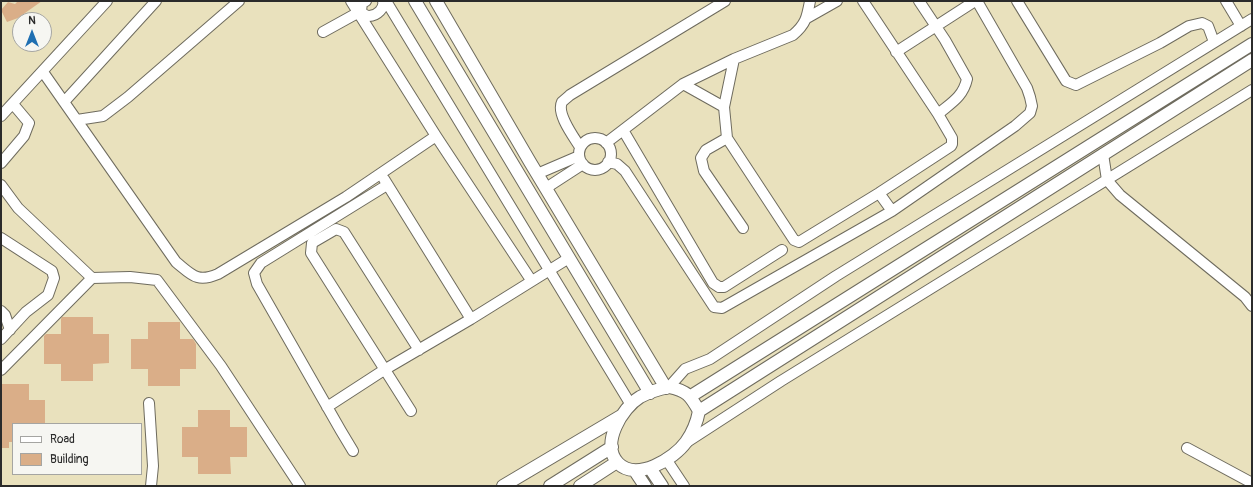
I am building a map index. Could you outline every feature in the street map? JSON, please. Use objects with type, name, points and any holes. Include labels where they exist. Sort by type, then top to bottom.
[{"type":"street","points":[[1,116],[107,1]]},
{"type":"street","points":[[64,102],[156,1]]},
{"type":"street","points":[[77,120],[103,116],[128,98],[239,1]]},
{"type":"street","points":[[351,1],[436,136],[531,280]]},
{"type":"street","points":[[324,32],[359,12],[362,3],[366,1]]},
{"type":"street","points":[[359,12],[364,15],[372,16],[383,9],[384,1]]},
{"type":"street","points":[[384,1],[631,405]]},
{"type":"street","points":[[415,1],[650,392]]},
{"type":"street","points":[[546,188],[581,156],[583,143],[592,138],[601,140],[606,143],[610,152],[608,162],[605,166],[596,170],[587,168],[581,156],[562,117],[562,102],[725,1]]},
{"type":"street","points":[[606,143],[683,84],[734,59],[793,35],[807,18],[810,1]]},
{"type":"street","points":[[807,18],[837,1]]},
{"type":"street","points":[[734,59],[724,106],[727,138],[796,242],[801,241],[879,193],[952,144],[952,138],[938,114],[863,1]]},
{"type":"street","points":[[918,1],[936,26],[965,73],[967,79],[965,88],[960,96],[938,114]]},
{"type":"street","points":[[608,162],[617,164],[625,171],[714,308],[722,308],[892,211],[1015,126],[1030,113],[1032,106],[1027,88],[976,1],[896,52]]},
{"type":"street","points":[[1017,1],[1066,80],[1076,85],[1160,43],[1190,26],[1202,23],[1208,26],[1214,42]]},
{"type":"street","points":[[1226,1],[1241,26]]},
{"type":"street","points":[[425,17],[439,5],[537,174],[668,387]]},
{"type":"street","points":[[668,387],[685,369],[710,359],[842,272],[1252,19]]},
{"type":"street","points":[[691,396],[1252,44]]},
{"type":"street","points":[[699,411],[1252,60]]},
{"type":"street","points":[[43,72],[176,262],[198,278],[208,278],[218,274],[346,197],[436,136]]},
{"type":"street","points":[[683,84],[724,106]]},
{"type":"street","points":[[686,442],[696,424],[699,411],[691,396],[681,390],[668,387],[650,392],[640,397],[631,405],[613,431],[612,446],[613,454],[617,462],[626,469],[635,471],[650,468],[676,452],[686,442],[781,381],[1252,90]]},
{"type":"street","points":[[1,163],[24,136],[29,123],[13,104]]},
{"type":"street","points":[[623,130],[715,286],[724,287],[782,250]]},
{"type":"street","points":[[727,138],[706,150],[701,158],[704,171],[744,228]]},
{"type":"street","points":[[1103,154],[1107,180],[1120,195],[1245,297],[1252,306]]},
{"type":"street","points":[[537,174],[581,156]]},
{"type":"street","points":[[382,174],[387,185],[471,319]]},
{"type":"street","points":[[1,185],[18,208],[92,278]]},
{"type":"street","points":[[353,451],[257,284],[254,273],[261,263],[387,185]]},
{"type":"street","points":[[879,193],[892,211]]},
{"type":"street","points":[[411,411],[311,253],[312,243],[336,229],[344,232],[419,350]]},
{"type":"street","points":[[1,238],[52,271],[54,278],[48,295],[26,312],[1,339]]},
{"type":"street","points":[[327,406],[569,258]]},
{"type":"street","points":[[1,370],[92,278],[130,277],[157,280],[221,366],[300,486]]},
{"type":"street","points":[[1,311],[5,315],[10,330]]},
{"type":"street","points":[[149,403],[152,466],[151,486]]},
{"type":"street","points":[[509,484],[623,415]]},
{"type":"street","points":[[550,486],[612,446]]},
{"type":"street","points":[[1187,448],[1252,483]]},
{"type":"street","points":[[666,459],[684,486]]},
{"type":"street","points":[[580,486],[617,462]]},
{"type":"street","points":[[650,468],[662,486]]},
{"type":"street","points":[[635,471],[645,486]]},
{"type":"building","points":[[18,1],[42,1],[26,12],[12,12],[12,20],[7,22],[1,10],[8,2],[15,4]]},
{"type":"building","points":[[62,317],[93,317],[93,334],[109,334],[109,363],[93,364],[93,381],[61,381],[61,364],[44,364],[44,336],[46,334],[61,334]]},
{"type":"building","points":[[148,322],[180,322],[180,339],[193,339],[196,344],[196,369],[180,369],[180,386],[148,386],[148,369],[131,369],[131,339],[148,339]]},
{"type":"building","points":[[1,384],[29,384],[29,400],[45,400],[45,423],[12,423],[12,442],[9,442],[9,448],[1,448]]},
{"type":"building","points":[[198,410],[230,410],[230,427],[247,427],[247,457],[230,457],[231,474],[198,474],[198,457],[182,457],[182,427],[198,427]]}]
